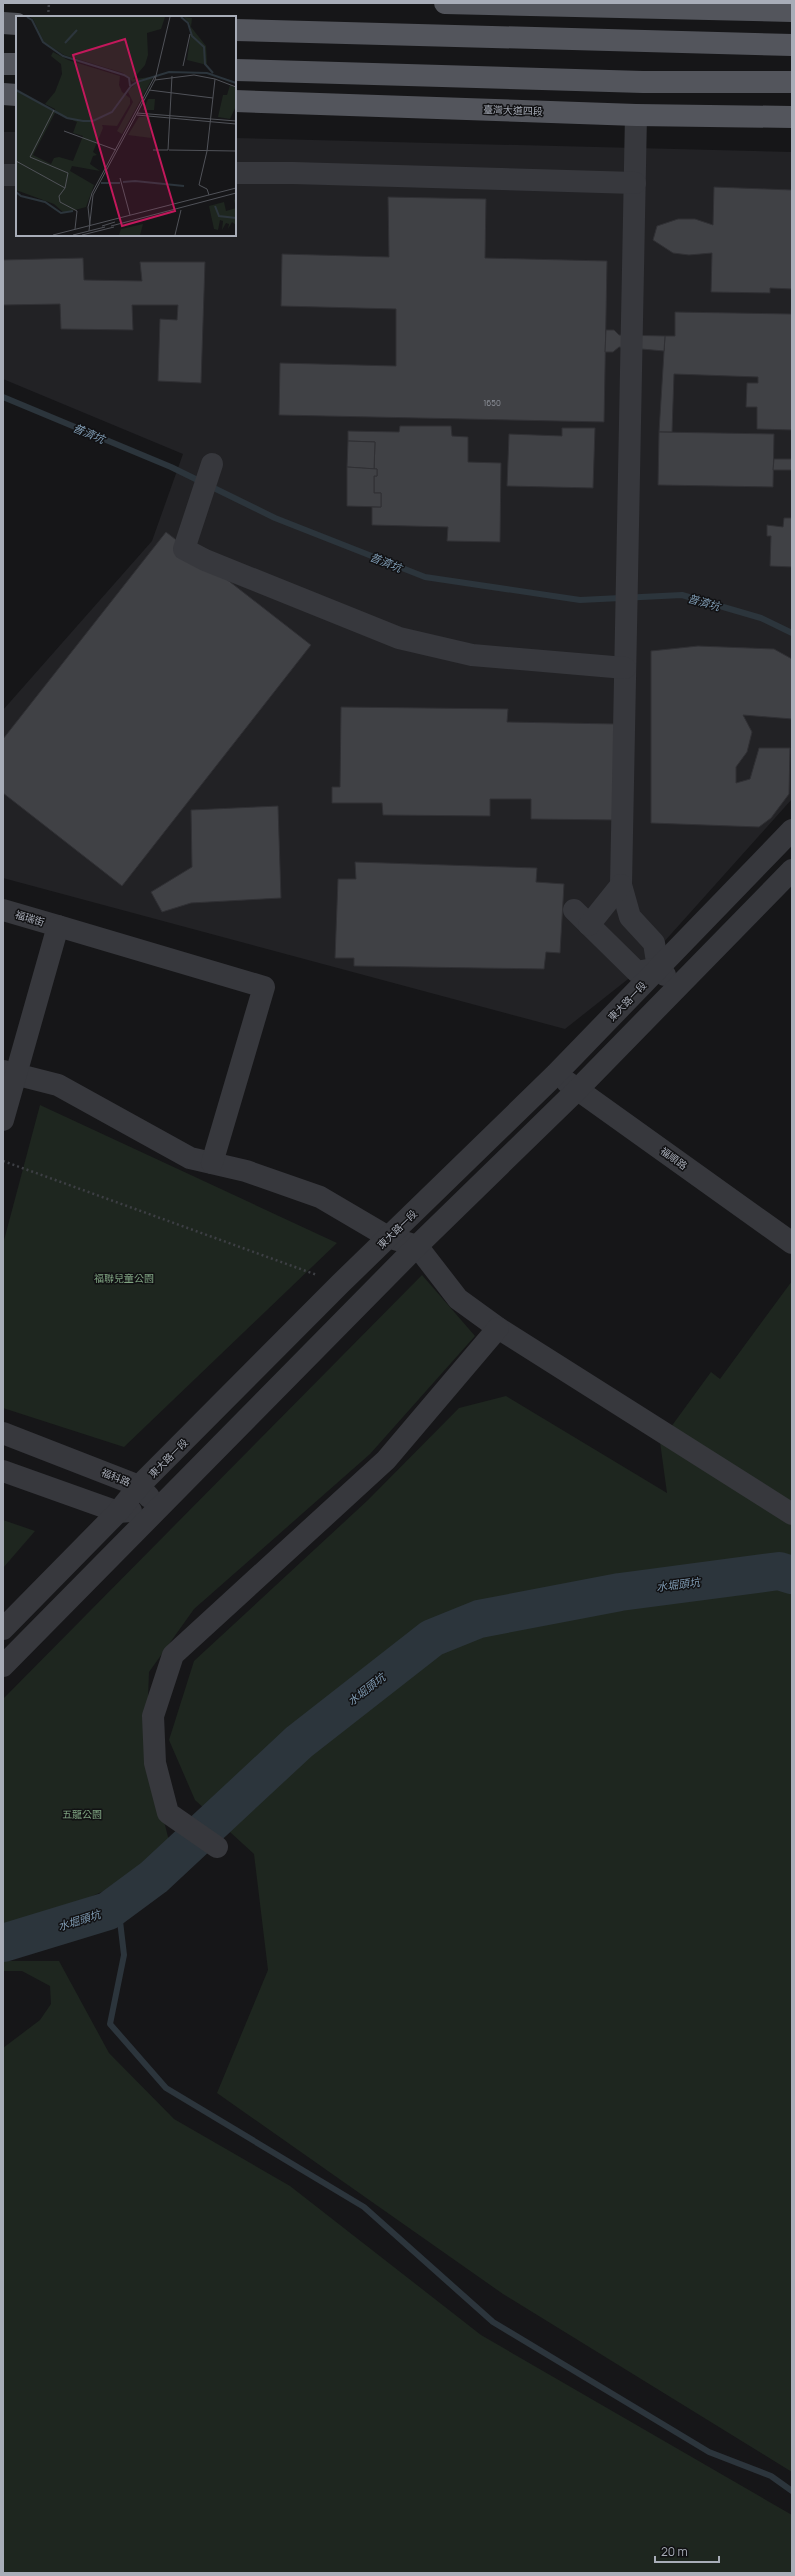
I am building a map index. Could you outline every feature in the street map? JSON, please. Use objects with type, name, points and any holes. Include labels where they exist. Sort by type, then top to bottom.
[{"type":"main road","points":[[446,3],[792,11]]},
{"type":"main road","points":[[3,23],[16,24]]},
{"type":"main road","points":[[236,30],[792,45]]},
{"type":"main road","points":[[3,64],[16,64]]},
{"type":"main road","points":[[236,70],[643,82],[792,82]]},
{"type":"main road","points":[[3,94],[16,95]]},
{"type":"main road","name":"臺灣大道四段","points":[[236,101],[636,115],[792,117]]},
{"type":"street","points":[[636,115],[621,885],[630,917],[654,943],[658,968],[676,987]]},
{"type":"street","points":[[236,173],[635,183]]},
{"type":"street","points":[[3,175],[16,175]]},
{"type":"street","points":[[212,464],[184,549],[204,560],[399,638],[472,655],[625,668]]},
{"type":"street","name":"東大路一段","points":[[3,1629],[118,1512],[140,1486],[340,1284],[556,1074],[792,830]]},
{"type":"street","points":[[3,1666],[417,1246],[578,1089],[792,870]]},
{"type":"street","points":[[621,885],[581,918],[638,972],[658,968]]},
{"type":"street","name":"福瑞街","points":[[3,910],[264,987],[212,1163]]},
{"type":"street","points":[[4,1117],[10,1072],[58,926]]},
{"type":"street","points":[[10,1072],[58,1085],[190,1158],[246,1171],[320,1197],[388,1237],[417,1246],[458,1299],[498,1328],[792,1514]]},
{"type":"street","name":"福順路","points":[[556,1074],[792,1243]]},
{"type":"street","points":[[217,1847],[168,1813],[154,1763],[153,1716],[173,1655],[386,1460],[498,1328]]},
{"type":"street","name":"福科路","points":[[3,1433],[140,1486],[159,1509]]},
{"type":"street","points":[[3,1471],[118,1512],[159,1509]]},
{"type":"path","points":[[48,16],[49,3]]},
{"type":"path","points":[[3,1161],[340,1284]]},
{"type":"shaded area","points":[[3,132],[16,132],[16,236],[236,236],[236,138],[792,152],[792,799],[637,972],[565,1029],[3,878],[3,710],[152,541],[183,454],[3,379]]},
{"type":"green space","name":"福聯兒童公園","points":[[40,1105],[337,1243],[124,1447],[3,1408],[3,1244]]},
{"type":"green space","name":"五龍公園","points":[[422,1275],[475,1336],[370,1454],[194,1609],[149,1672],[146,1749],[169,1841],[136,1877],[83,1900],[27,1918],[10,1931],[3,1931],[3,1699]]},
{"type":"green space","points":[[792,1281],[792,2472],[503,2294],[217,2093],[268,1970],[254,1854],[195,1800],[169,1740],[194,1661],[368,1500],[459,1408],[506,1396],[667,1493],[660,1442],[711,1372],[720,1379]]},
{"type":"green space","points":[[3,1520],[35,1531],[3,1568]]},
{"type":"green space","points":[[3,1961],[59,1961],[109,2053],[174,2119],[290,2186],[481,2335],[792,2515],[792,2573],[3,2573],[3,2048],[40,2020],[51,2004],[50,1986],[22,1971],[3,1971]]},
{"type":"building","points":[[714,187],[792,190],[792,289],[770,288],[770,293],[711,292],[712,253],[689,255],[673,253],[653,240],[657,226],[678,219],[695,219],[713,225]]},
{"type":"building","points":[[388,197],[486,199],[485,258],[607,261],[604,422],[279,415],[280,363],[396,366],[396,309],[281,306],[282,254],[389,257]]},
{"type":"building","points":[[83,258],[84,280],[142,281],[140,262],[205,262],[201,383],[158,381],[160,319],[177,320],[178,305],[132,305],[133,330],[61,329],[60,304],[3,305],[3,260]]},
{"type":"building","points":[[792,296],[792,430],[757,429],[757,407],[746,407],[747,383],[758,383],[758,377],[674,374],[672,432],[659,432],[665,336],[675,336],[675,312],[791,314]]},
{"type":"building","points":[[606,330],[614,330],[619,335],[665,336],[664,351],[619,347],[613,352],[605,352]]},
{"type":"building","points":[[400,426],[451,426],[452,436],[468,437],[468,462],[501,463],[500,542],[447,541],[448,527],[372,525],[372,507],[381,507],[381,493],[374,493],[374,476],[377,476],[377,469],[374,469],[375,442],[348,441],[348,431],[399,432]]},
{"type":"building","points":[[562,428],[595,428],[593,488],[507,486],[509,434],[562,436]]},
{"type":"building","points":[[659,432],[774,434],[773,487],[658,485]]},
{"type":"building","points":[[348,441],[375,442],[374,469],[347,467]]},
{"type":"building","points":[[774,459],[792,459],[792,470],[773,470]]},
{"type":"building","points":[[347,467],[377,469],[377,476],[374,476],[374,493],[381,493],[381,507],[347,506]]},
{"type":"building","points":[[784,518],[792,518],[792,567],[770,566],[771,536],[767,536],[767,525],[783,527]]},
{"type":"building","points":[[166,532],[311,645],[122,886],[3,793],[3,739]]},
{"type":"building","points":[[698,646],[774,649],[792,659],[792,719],[743,715],[752,732],[747,752],[736,767],[736,783],[750,779],[759,748],[790,748],[789,794],[771,818],[759,827],[651,823],[651,651]]},
{"type":"building","points":[[341,707],[508,709],[507,722],[617,724],[616,820],[531,819],[531,799],[490,799],[490,816],[383,815],[382,803],[332,803],[332,787],[340,787]]},
{"type":"building","points":[[278,806],[281,898],[191,903],[162,912],[151,892],[192,867],[191,810]]},
{"type":"building","points":[[355,862],[537,868],[536,882],[564,884],[560,953],[546,952],[544,969],[354,966],[354,958],[335,958],[338,879],[356,879]]},
{"type":"waterway","name":"普濟坑","points":[[3,397],[171,467],[275,518],[425,577],[580,600],[682,595],[761,618],[792,633]]},
{"type":"waterway","name":"水堀頭坑","points":[[3,1943],[108,1911],[154,1877],[299,1742],[432,1638],[479,1619],[620,1592],[779,1571],[792,1575]]},
{"type":"waterway","points":[[118,1904],[124,1955],[110,2024],[166,2088],[364,2207],[493,2322],[709,2452],[771,2476],[792,2491]]}]
